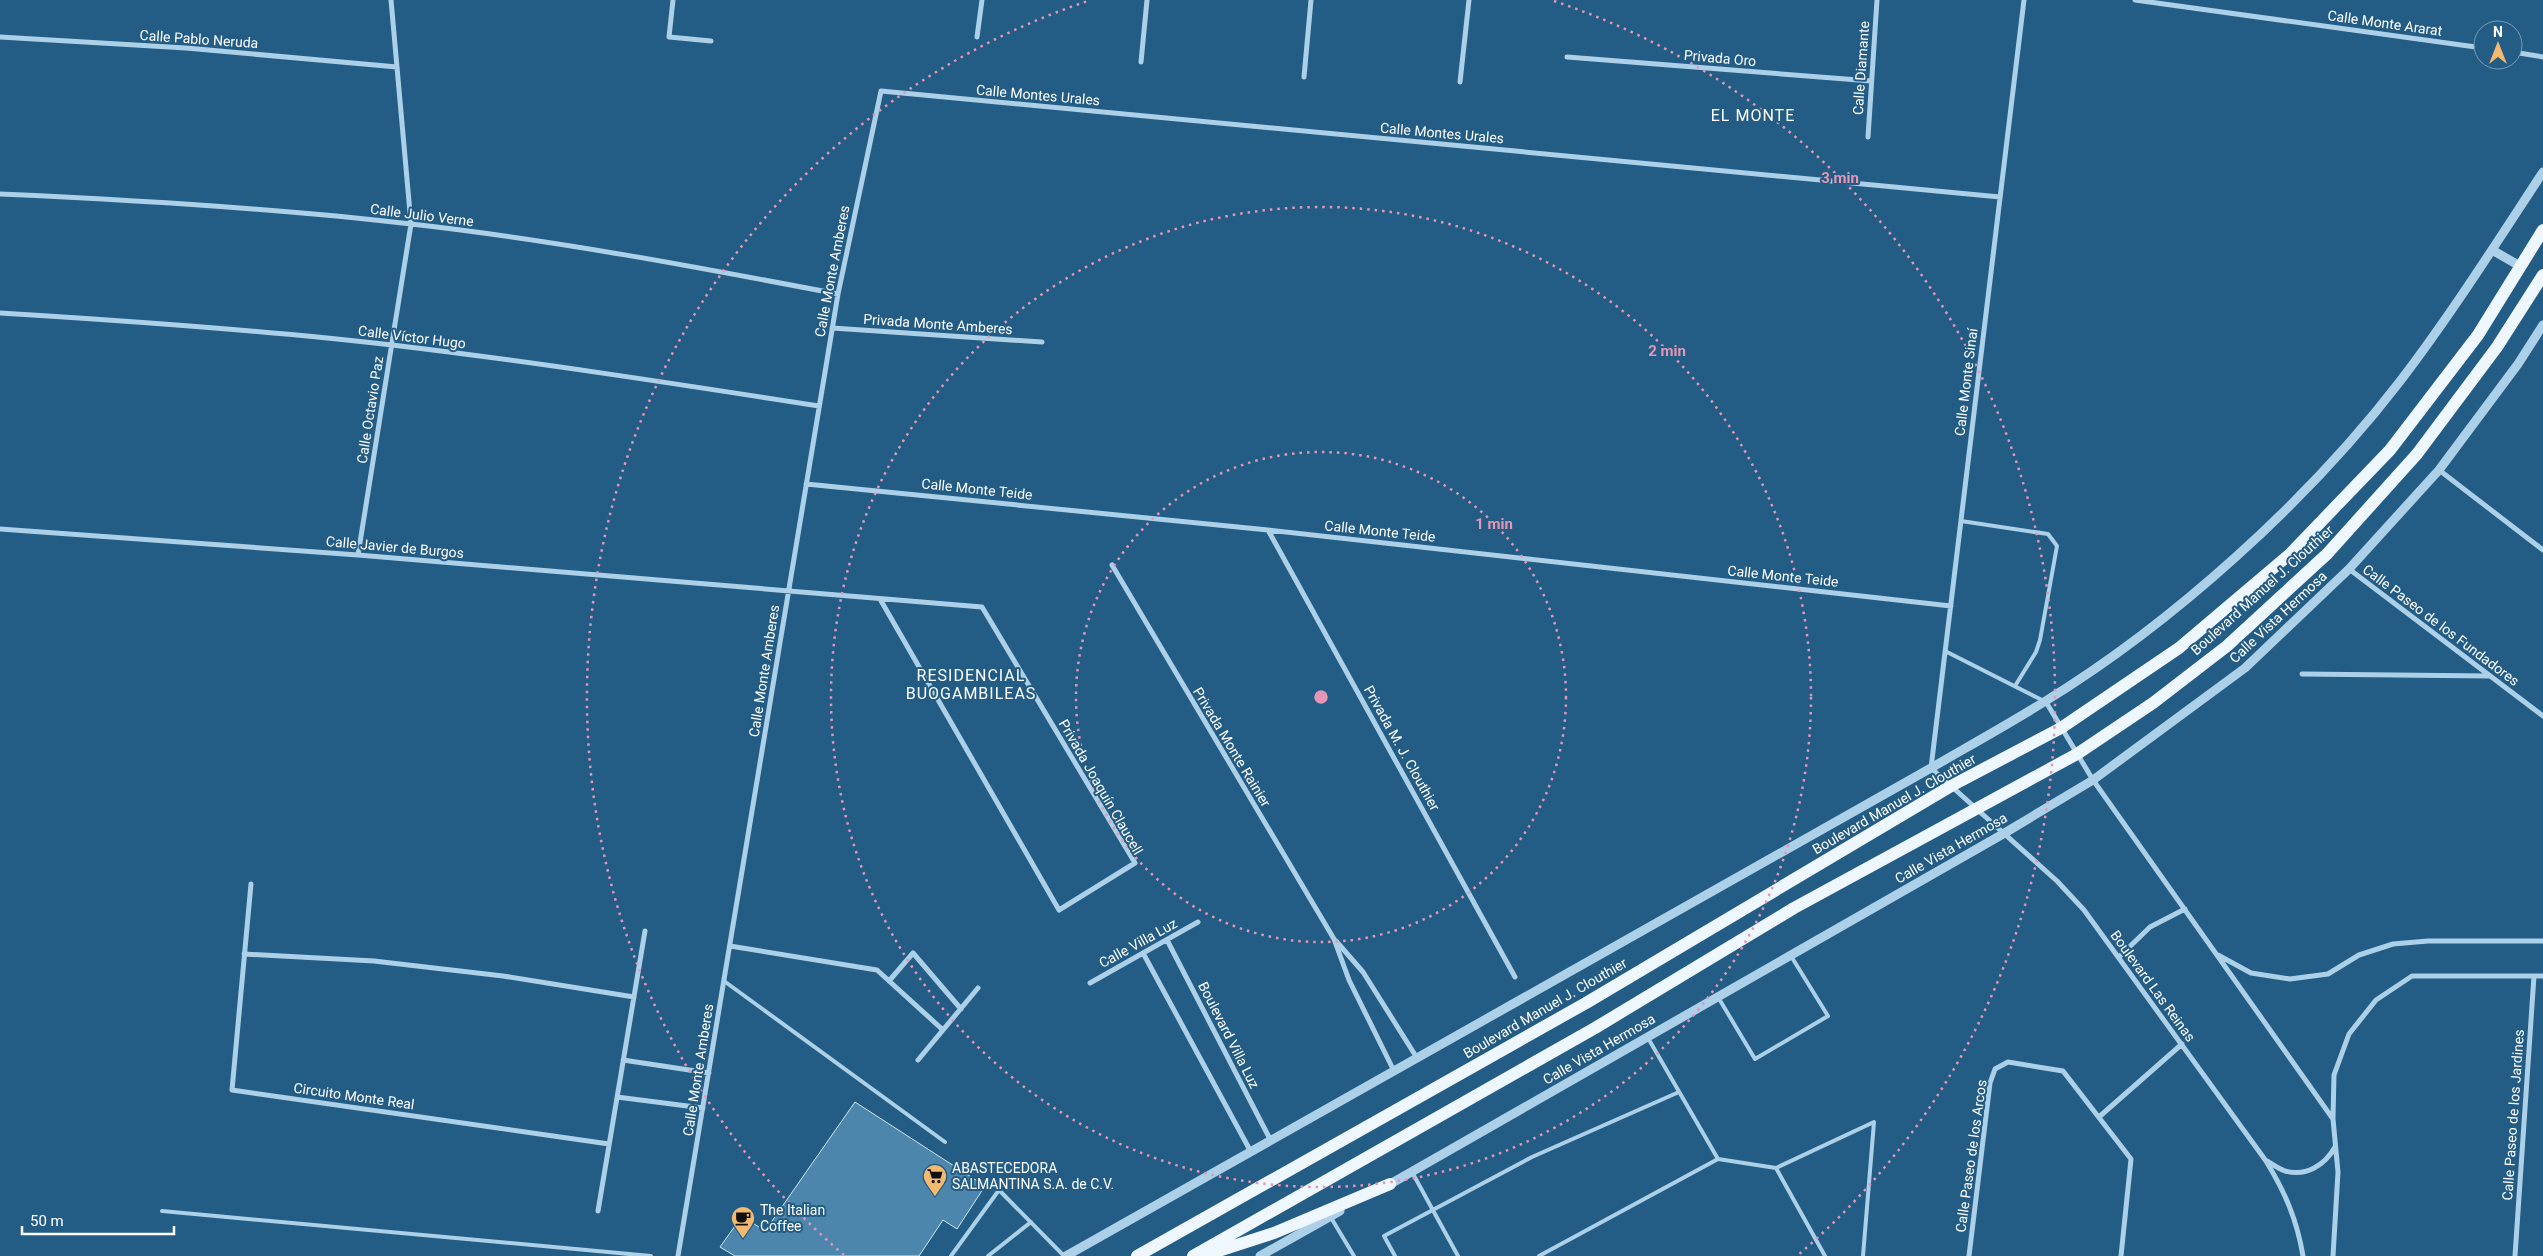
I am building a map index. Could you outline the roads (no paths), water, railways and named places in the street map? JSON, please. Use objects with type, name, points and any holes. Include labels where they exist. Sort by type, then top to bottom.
[{"type":"main road","name":"Boulevard Manuel J. Clouthier","points":[[1137,1256],[1586,1003],[1951,786],[2061,728],[2179,648],[2290,554],[2390,450],[2478,335],[2543,230]]},
{"type":"main road","name":"Boulevard Manuel J. Clouthier","points":[[1193,1256],[1595,1028],[1794,908],[2077,754],[2153,703],[2227,646],[2327,554],[2418,454],[2497,347],[2543,275]]},
{"type":"main road","points":[[2527,300],[2543,295]]},
{"type":"main road","points":[[1203,1256],[1274,1233],[1390,1184]]},
{"type":"street","name":"Calle Octavio Paz","points":[[358,555],[411,224],[391,0]]},
{"type":"street","points":[[673,0],[669,37],[711,41]]},
{"type":"street","points":[[977,37],[982,0]]},
{"type":"street","points":[[1140,62],[1147,0]]},
{"type":"street","points":[[1304,77],[1312,0]]},
{"type":"street","points":[[1460,82],[1469,0]]},
{"type":"street","name":"Calle Diamante","points":[[1868,137],[1877,0]]},
{"type":"street","name":"Calle Monte Sinaí","points":[[1931,768],[2024,0]]},
{"type":"street","name":"Calle Monte Ararat","points":[[2135,0],[2473,47]]},
{"type":"street","name":"Calle Pablo Neruda","points":[[0,37],[186,48],[397,67]]},
{"type":"street","points":[[2523,53],[2543,56]]},
{"type":"street","name":"Privada Oro","points":[[1567,57],[1871,81]]},
{"type":"street","name":"Calle Montes Urales","points":[[881,91],[2000,197]]},
{"type":"street","name":"Calle Monte Amberes","points":[[678,1256],[832,328],[881,91]]},
{"type":"street","points":[[1065,1256],[2046,702],[2121,649],[2198,590],[2277,518],[2337,455],[2400,381],[2457,303],[2543,172]]},
{"type":"street","name":"Calle Julio Verne","points":[[0,194],[178,202],[411,224],[625,254],[838,294]]},
{"type":"street","points":[[2492,250],[2520,266]]},
{"type":"street","name":"Calle Víctor Hugo","points":[[0,313],[157,323],[392,345],[606,372],[819,406]]},
{"type":"street","name":"Calle Vista Hermosa","points":[[1260,1256],[1412,1172],[1790,956],[2093,780],[2245,668],[2349,569],[2439,470],[2518,364],[2543,325]]},
{"type":"street","name":"Privada Monte Amberes","points":[[832,328],[1042,342]]},
{"type":"street","points":[[2439,470],[2543,550]]},
{"type":"street","name":"Calle Monte Teide","points":[[806,484],[1268,530],[1951,606]]},
{"type":"street","name":"Calle Javier de Burgos","points":[[0,530],[358,555],[788,592]]},
{"type":"street","name":"Privada M. J. Clouthier","points":[[1268,530],[1515,977]]},
{"type":"street","name":"Privada Monte Rainier","points":[[1112,565],[1334,939],[1349,980],[1394,1071]]},
{"type":"street","name":"Calle Paseo de los Fundadores","points":[[2349,569],[2543,716]]},
{"type":"street","name":"Privada Joaquín Claucell","points":[[788,592],[880,598],[982,607],[1135,863],[1059,910],[880,598]]},
{"type":"street","points":[[2302,674],[2490,676]]},
{"type":"street","points":[[2046,702],[2093,780],[2333,1118]]},
{"type":"street","name":"Boulevard Las Reinas","points":[[1931,768],[2062,886],[2084,910],[2266,1161],[2285,1193],[2298,1228],[2303,1256]]},
{"type":"street","name":"Circuito Monte Real","points":[[251,884],[232,1090],[609,1144]]},
{"type":"street","points":[[2119,957],[2150,927],[2185,909]]},
{"type":"street","name":"Calle Villa Luz","points":[[1090,983],[1198,922]]},
{"type":"street","points":[[598,1211],[645,930]]},
{"type":"street","name":"Privada Monte Rainier","points":[[1334,939],[1363,972],[1417,1058]]},
{"type":"street","name":"Boulevard Villa Luz","points":[[1167,940],[1271,1141]]},
{"type":"street","points":[[2217,954],[2251,973],[2290,979],[2328,974],[2359,955],[2393,944],[2428,941],[2543,942]]},
{"type":"street","points":[[730,946],[877,970],[943,1030]]},
{"type":"street","points":[[889,981],[913,952],[961,1009]]},
{"type":"street","points":[[1143,953],[1251,1152]]},
{"type":"street","points":[[244,954],[384,962],[504,976],[634,997]]},
{"type":"street","points":[[2333,1256],[2337,1190],[2333,1118],[2334,1075],[2349,1034],[2376,1000],[2412,976],[2543,976]]},
{"type":"street","name":"Calle Paseo de los Jardines","points":[[2515,1256],[2534,976]]},
{"type":"street","points":[[918,1060],[978,988]]},
{"type":"street","points":[[2099,1117],[2182,1044]]},
{"type":"street","points":[[623,1060],[709,1073]]},
{"type":"street","name":"Calle Paseo de los Arcos","points":[[1969,1256],[1990,1083],[1995,1069],[2008,1062],[2063,1071],[2131,1158],[2121,1256]]},
{"type":"street","points":[[617,1096],[703,1108]]},
{"type":"street","points":[[2266,1161],[2284,1171],[2306,1172],[2319,1167],[2330,1158],[2336,1146]]},
{"type":"lane","points":[[1961,521],[2048,534],[2057,546],[2040,640],[2036,652],[2015,686]]},
{"type":"lane","points":[[1945,651],[2046,702]]},
{"type":"lane","points":[[1718,997],[1755,1059],[1828,1016],[1790,956]]},
{"type":"lane","points":[[724,981],[945,1142]]},
{"type":"lane","points":[[1648,1037],[1718,1158]]},
{"type":"lane","points":[[1395,1256],[1384,1236],[1432,1209],[1532,1158],[1679,1092]]},
{"type":"lane","points":[[1539,1256],[1718,1158],[1776,1168],[1874,1122],[1863,1256]]},
{"type":"lane","points":[[1776,1168],[1825,1256]]},
{"type":"lane","points":[[1412,1172],[1458,1256]]},
{"type":"lane","points":[[951,1256],[999,1190],[1065,1256]]},
{"type":"lane","points":[[162,1211],[651,1256]]},
{"type":"lane","points":[[1330,1216],[1354,1256]]},
{"type":"lane","points":[[988,1256],[1031,1222]]},
{"type":"place","name":"ABASTECEDORA SALMANTINA S.A. de C.V.","points":[[935,1197]]},
{"type":"place","name":"The Italian Coffee","points":[[743,1239]]},
{"type":"district","name":"EL MONTE","points":[[1753,115]]},
{"type":"district","name":"RESIDENCIAL BUOGAMBILEAS","points":[[971,684]]}]
